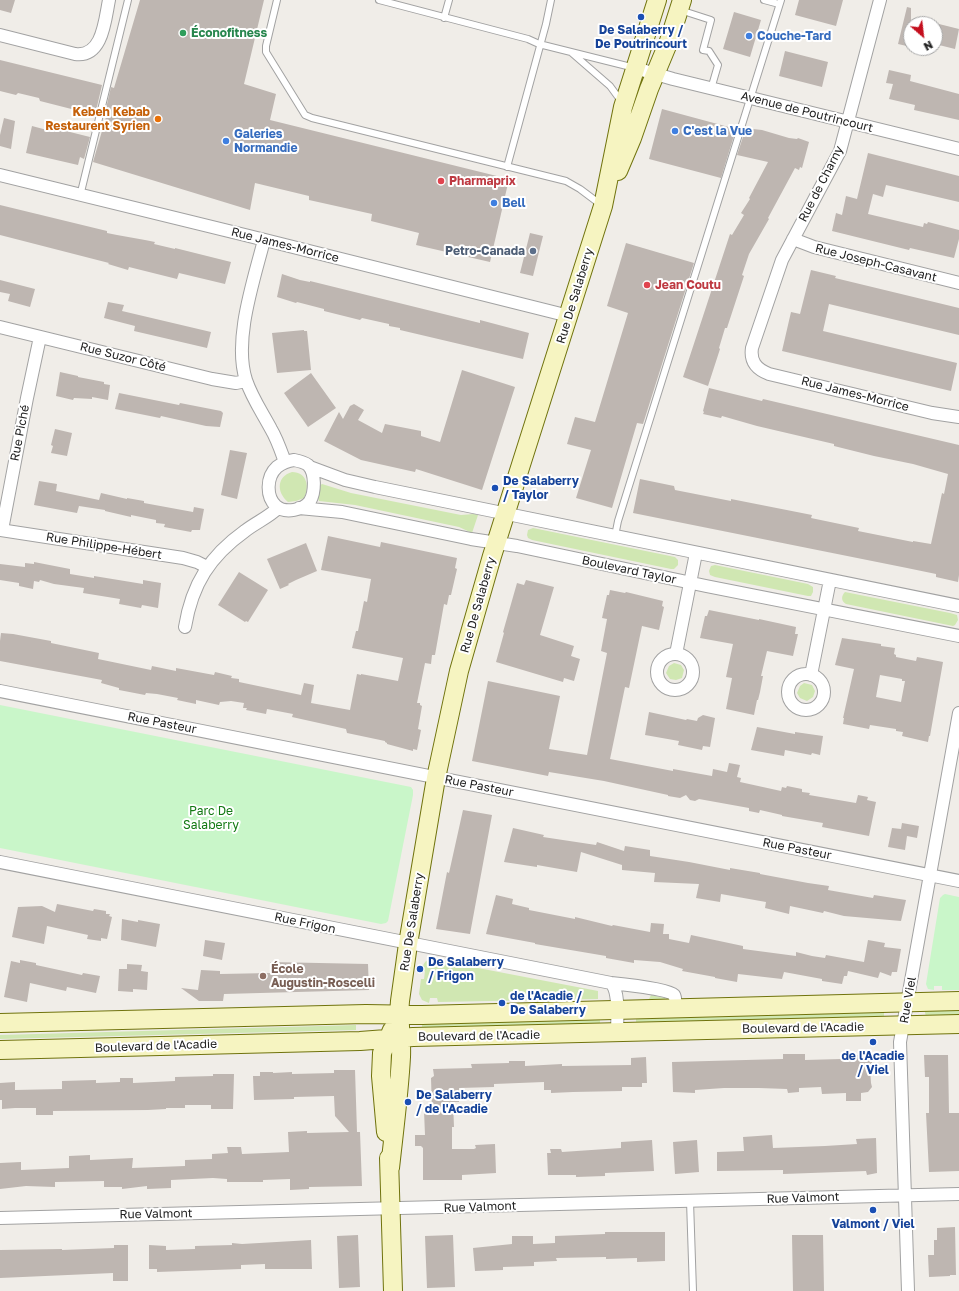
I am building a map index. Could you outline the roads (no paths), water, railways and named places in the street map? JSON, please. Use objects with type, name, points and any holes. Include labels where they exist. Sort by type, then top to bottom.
[{"type":"main road","name":"Rue De Salaberry","points":[[393,1291],[390,1168],[381,1076],[382,1053],[394,1038],[436,778],[459,671],[496,543],[603,206],[623,107],[657,0]]},
{"type":"main road","name":"Rue De Salaberry","points":[[603,206],[632,138],[669,40],[680,5]]},
{"type":"main road","name":"Boulevard de l'Acadie","points":[[0,1023],[959,1001]]},
{"type":"main road","name":"Boulevard de l'Acadie","points":[[0,1050],[360,1041],[394,1038],[959,1024]]},
{"type":"street","points":[[0,35],[75,54],[87,53],[94,49],[98,43],[109,0]]},
{"type":"street","name":"Rue de Charny","points":[[754,364],[752,352],[779,268],[837,157],[842,144],[880,0]]},
{"type":"street","name":"Avenue de Poutrincourt","points":[[635,68],[711,89],[959,149]]},
{"type":"street","name":"Rue James-Morrice","points":[[0,175],[569,316]]},
{"type":"street","name":"Rue Joseph-Casavant","points":[[793,239],[814,247],[959,283]]},
{"type":"street","points":[[264,240],[244,324],[242,356],[246,381],[276,438],[286,462]]},
{"type":"street","name":"Rue Suzor Côté","points":[[0,327],[212,379],[236,383],[246,381]]},
{"type":"street","name":"Rue Piché","points":[[1,530],[40,336]]},
{"type":"street","name":"Rue James-Morrice","points":[[754,364],[759,370],[769,374],[932,413],[959,417]]},
{"type":"street","points":[[298,461],[307,464],[310,468],[314,481],[312,494],[307,504],[290,510],[278,508],[270,498],[268,489],[274,471],[281,464],[298,461]]},
{"type":"street","points":[[310,468],[355,483],[959,606]]},
{"type":"street","points":[[185,627],[196,588],[207,567],[226,546],[251,526],[273,513],[278,508]]},
{"type":"street","name":"Boulevard Taylor","points":[[299,508],[342,512],[959,636]]},
{"type":"street","name":"Rue Philippe-Hébert","points":[[1,530],[183,558],[207,567]]},
{"type":"street","points":[[676,654],[696,553]]},
{"type":"street","points":[[811,675],[830,580]]},
{"type":"street","name":"Rue Pasteur","points":[[0,691],[959,881]]},
{"type":"street","name":"Rue Viel","points":[[908,1291],[900,1042],[959,713]]},
{"type":"street","name":"Rue Frigon","points":[[0,862],[408,944],[670,993],[675,998],[676,1008]]},
{"type":"street","points":[[611,983],[616,992],[617,1032]]},
{"type":"street","name":"Rue Valmont","points":[[0,1218],[959,1194]]},
{"type":"lane","points":[[80,196],[128,0]]},
{"type":"lane","points":[[277,0],[266,46],[266,52],[305,115],[566,181],[584,191],[603,206]]},
{"type":"lane","points":[[379,0],[635,68]]},
{"type":"lane","points":[[444,18],[449,0]]},
{"type":"lane","points":[[507,167],[551,0]]},
{"type":"lane","points":[[615,536],[620,514],[780,2],[764,0]]},
{"type":"lane","points":[[680,5],[711,20],[703,50],[709,51],[718,65],[711,89]]},
{"type":"lane","points":[[571,52],[610,86],[618,96],[623,107]]},
{"type":"lane","points":[[690,1201],[693,1291]]},
{"type":"place","name":"De Salaberry / De Poutrincourt","points":[[641,17]]},
{"type":"place","name":"Éconofitness","points":[[183,33]]},
{"type":"place","name":"Couche-Tard","points":[[749,36]]},
{"type":"place","name":"Kebeh Kebab Restaurent Syrien","points":[[158,119]]},
{"type":"place","name":"C'est la Vue","points":[[675,131]]},
{"type":"place","name":"Galeries Normandie","points":[[226,141]]},
{"type":"place","name":"Pharmaprix","points":[[441,181]]},
{"type":"place","name":"Bell","points":[[494,203]]},
{"type":"place","name":"Petro-Canada","points":[[533,251]]},
{"type":"place","name":"Jean Coutu","points":[[647,285]]},
{"type":"place","name":"De Salaberry / Taylor","points":[[495,488]]},
{"type":"place","name":"De Salaberry / Frigon","points":[[420,969]]},
{"type":"place","name":"École Augustin-Roscelli","points":[[263,976]]},
{"type":"place","name":"de l'Acadie / De Salaberry","points":[[502,1003]]},
{"type":"place","name":"de l'Acadie / Viel","points":[[873,1042]]},
{"type":"place","name":"De Salaberry / de l'Acadie","points":[[408,1102]]},
{"type":"place","name":"Valmont / Viel","points":[[873,1210]]},
{"type":"park label","name":"Parc De Salaberry","points":[[211,818]]}]
